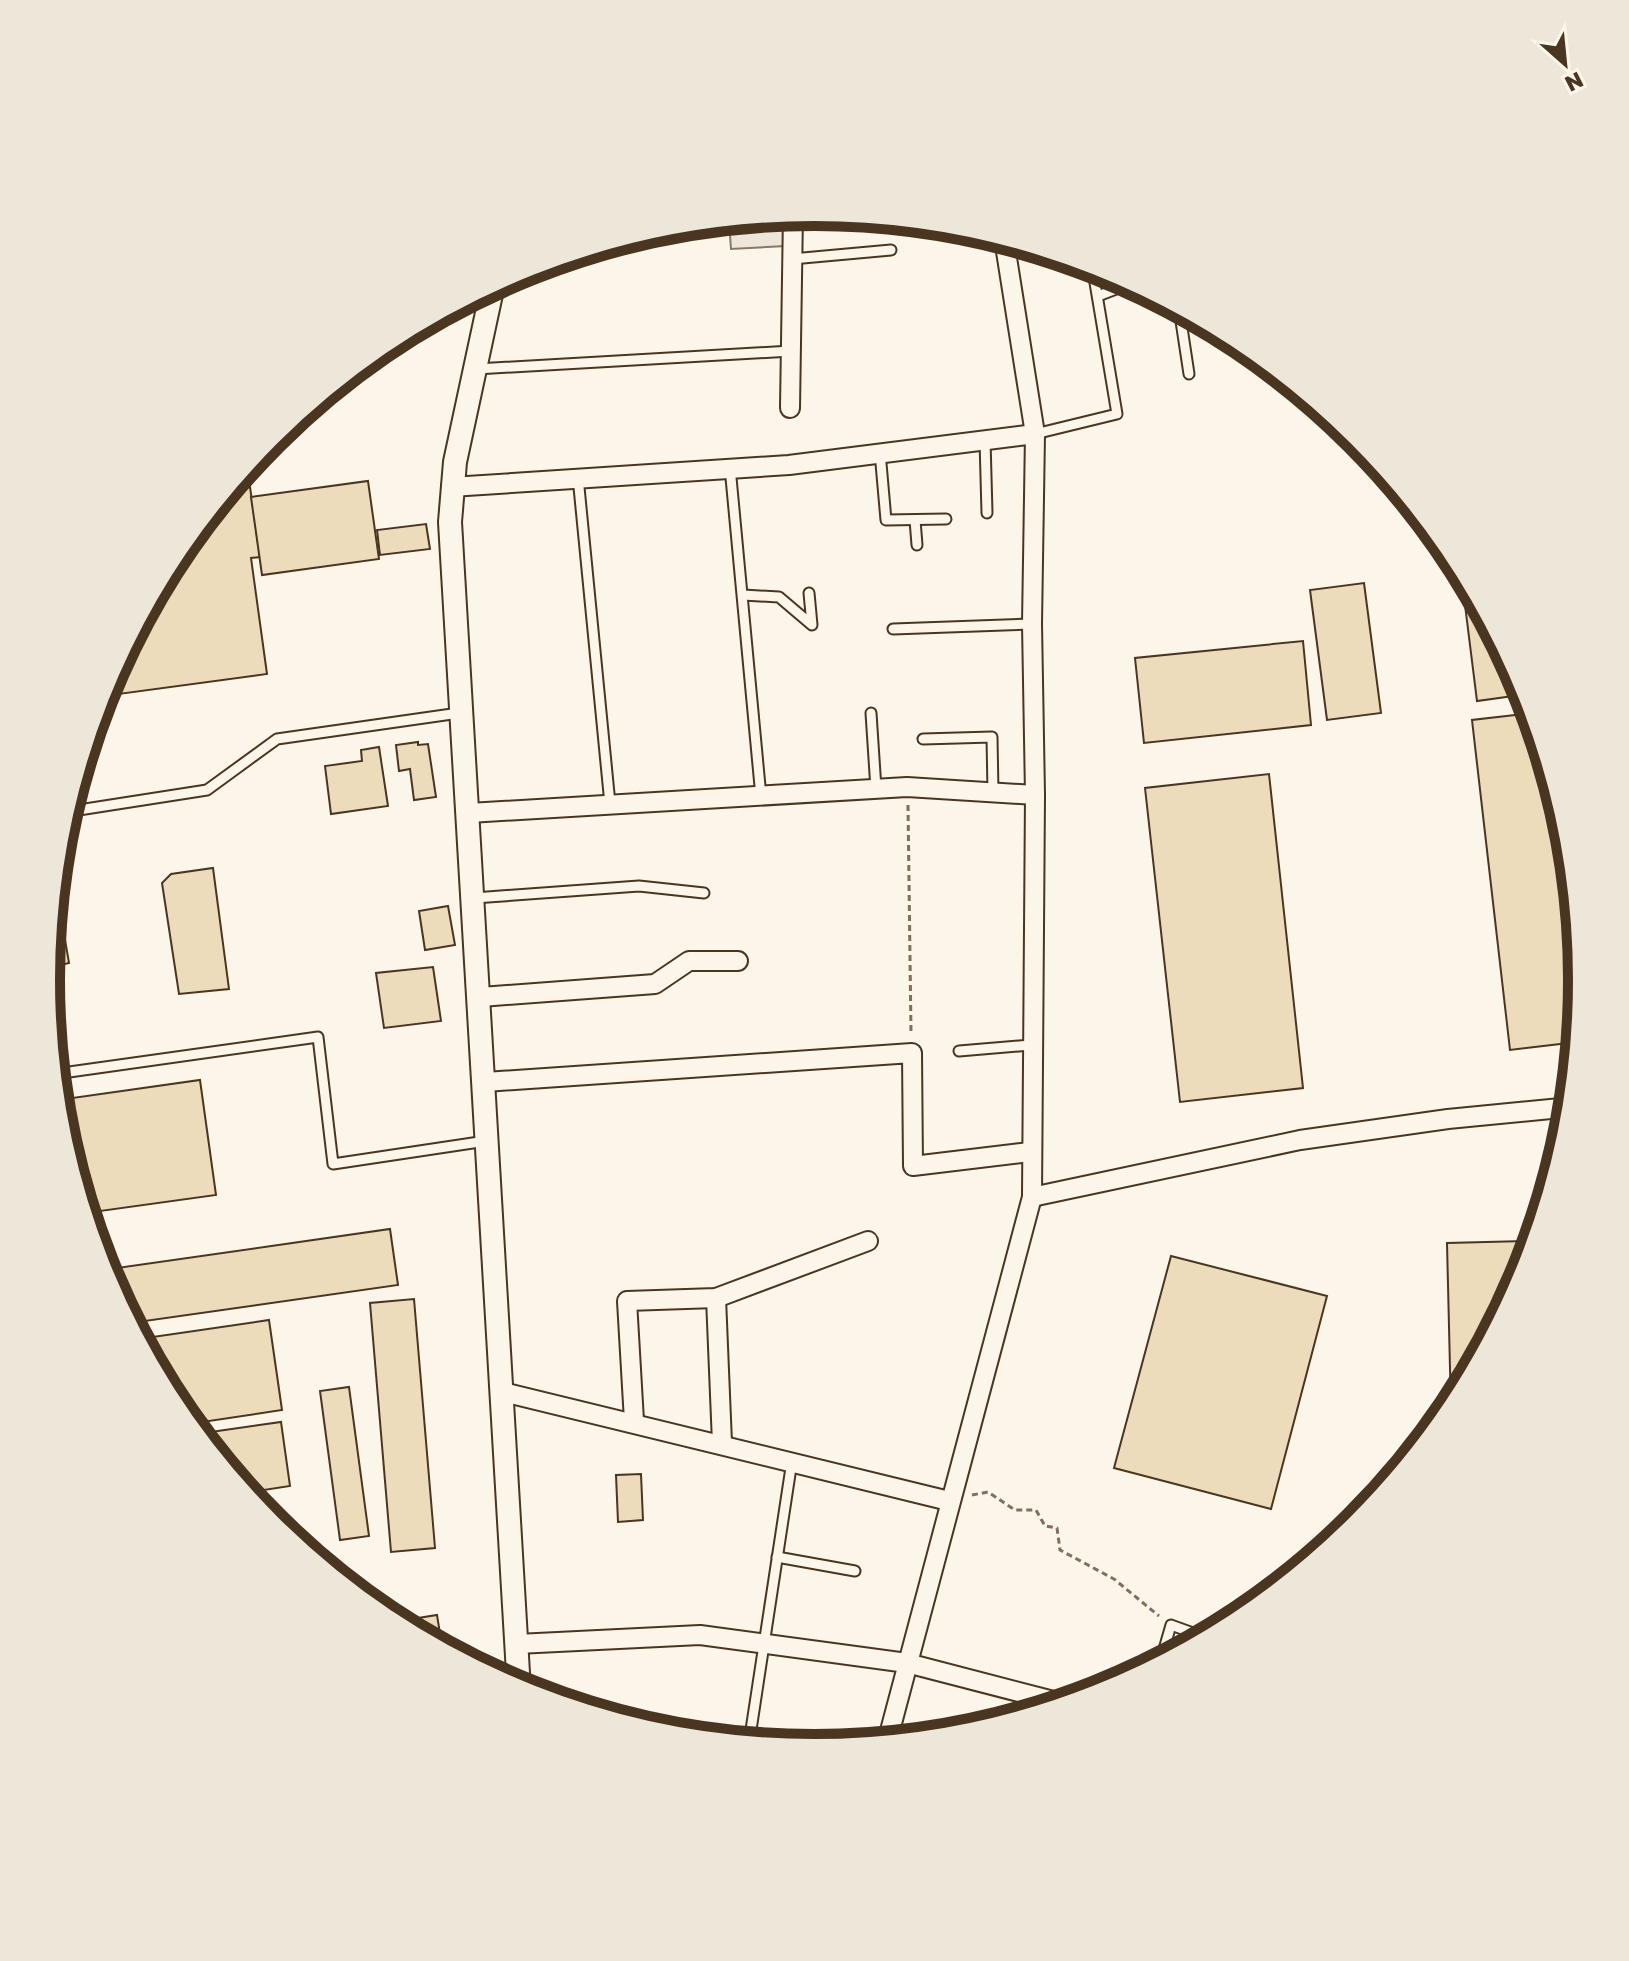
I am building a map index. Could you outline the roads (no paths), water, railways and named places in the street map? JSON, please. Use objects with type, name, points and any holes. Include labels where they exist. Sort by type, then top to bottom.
[{"type":"street","points":[[790,408],[793,227]]},
{"type":"street","points":[[890,1731],[1032,1197],[1035,434],[1005,251]]},
{"type":"street","points":[[490,300],[451,487],[450,522],[481,997],[518,1674]]},
{"type":"street","points":[[451,487],[789,465],[1035,434]]},
{"type":"street","points":[[469,813],[907,787],[1035,795]]},
{"type":"street","points":[[481,997],[655,984],[689,961],[738,961]]},
{"type":"street","points":[[485,1082],[912,1053],[913,1166],[1030,1152]]},
{"type":"street","points":[[1032,1197],[1300,1140],[1448,1119],[1558,1108]]},
{"type":"street","points":[[634,1421],[627,1301],[716,1298],[868,1241]]},
{"type":"street","points":[[716,1298],[722,1443]]},
{"type":"street","points":[[503,1392],[634,1421],[949,1501]]},
{"type":"street","points":[[517,1644],[700,1635],[907,1663],[1045,1699]]},
{"type":"lane","points":[[792,259],[891,250]]},
{"type":"lane","points":[[1035,434],[1117,414],[1095,280]]},
{"type":"lane","points":[[1098,296],[1116,289]]},
{"type":"lane","points":[[1181,321],[1189,374]]},
{"type":"lane","points":[[476,369],[791,351]]},
{"type":"lane","points":[[985,440],[987,513]]},
{"type":"lane","points":[[880,452],[886,520],[946,519]]},
{"type":"lane","points":[[730,467],[761,797]]},
{"type":"lane","points":[[578,477],[610,805]]},
{"type":"lane","points":[[915,520],[917,545]]},
{"type":"lane","points":[[743,595],[779,597],[812,625],[809,593]]},
{"type":"lane","points":[[893,629],[1032,624]]},
{"type":"lane","points":[[80,810],[207,790],[277,739],[461,713]]},
{"type":"lane","points":[[871,713],[876,789]]},
{"type":"lane","points":[[923,739],[992,737],[993,792]]},
{"type":"lane","points":[[474,898],[639,886],[704,893]]},
{"type":"lane","points":[[65,1073],[318,1037],[333,1164],[489,1140]]},
{"type":"lane","points":[[959,1051],[1031,1045]]},
{"type":"lane","points":[[751,1732],[792,1461]]},
{"type":"lane","points":[[777,1557],[855,1571]]},
{"type":"lane","points":[[1164,1649],[1171,1625],[1193,1633]]}]
